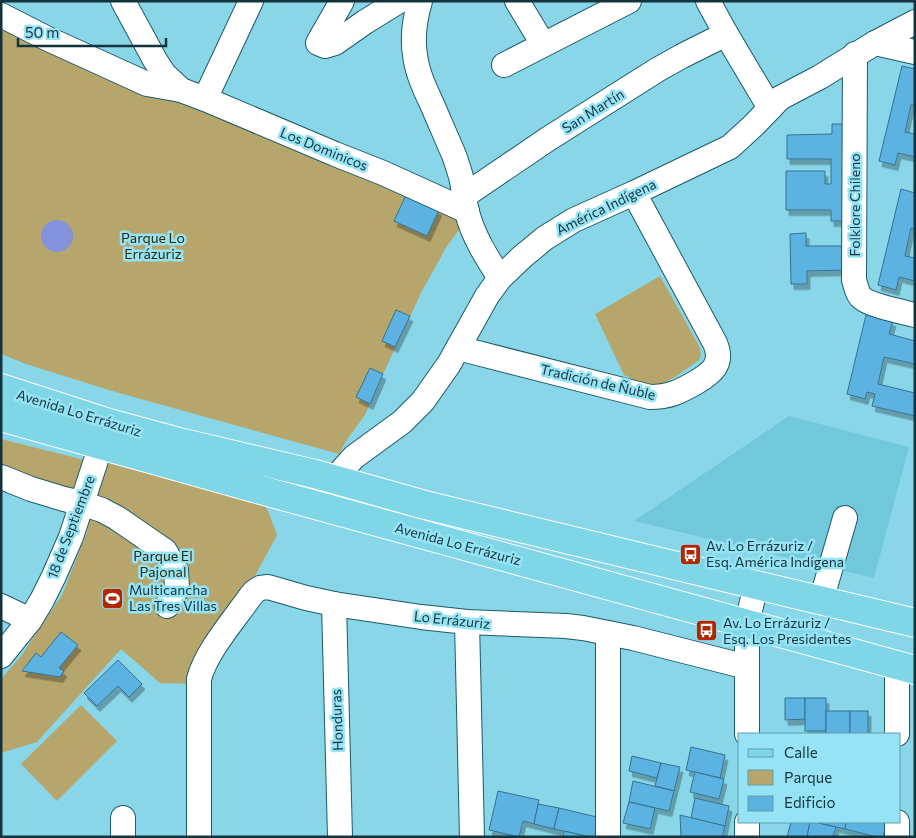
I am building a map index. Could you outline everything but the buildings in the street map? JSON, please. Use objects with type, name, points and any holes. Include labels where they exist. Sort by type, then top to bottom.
[{"type":"main road","name":"Avenida Lo Errázuriz","points":[[1,388],[110,423],[171,440],[334,479],[425,505],[915,622]]},
{"type":"main road","name":"Avenida Lo Errázuriz","points":[[1,417],[906,668]]},
{"type":"street","name":"Los Dominicos","points":[[124,1],[155,60],[164,74],[181,90]]},
{"type":"street","points":[[205,99],[251,1]]},
{"type":"street","points":[[342,1],[318,43],[325,46],[335,43],[398,1]]},
{"type":"street","points":[[420,1],[414,40],[417,68],[454,155],[462,180],[465,204],[478,241],[500,278]]},
{"type":"street","points":[[517,1],[543,44]]},
{"type":"street","points":[[504,65],[629,1]]},
{"type":"street","points":[[708,1],[770,108]]},
{"type":"street","name":"Los Dominicos","points":[[1,15],[46,38],[147,84],[181,90],[205,99],[383,173],[465,204]]},
{"type":"street","name":"América Indígena","points":[[334,479],[354,457],[413,412],[435,386],[486,296],[500,278],[545,238],[574,220],[730,147],[780,98],[820,77],[865,48],[915,22]]},
{"type":"street","name":"San Martín","points":[[465,204],[548,139],[657,70],[726,34]]},
{"type":"street","points":[[865,48],[915,52]]},
{"type":"street","name":"Folklore Chileno","points":[[865,48],[854,280],[861,298],[878,305],[915,315]]},
{"type":"street","name":"Tradición de Ñuble","points":[[458,348],[650,397],[671,395],[709,374],[716,366],[718,360],[719,351],[716,343],[634,193]]},
{"type":"street","name":"18 de Septiembre","points":[[1,656],[30,620],[62,558],[71,538],[101,445]]},
{"type":"street","points":[[1,477],[64,500],[82,503],[102,510],[165,550],[176,570],[177,588],[166,606]]},
{"type":"street","points":[[821,601],[845,518]]},
{"type":"street","points":[[747,733],[747,623],[756,585]]},
{"type":"street","name":"Lo Errázuriz","points":[[199,837],[198,679],[211,653],[250,597],[260,588],[268,586],[306,598],[376,611],[467,622],[566,626],[608,633],[747,667]]},
{"type":"street","name":"Honduras","points":[[334,604],[340,837]]},
{"type":"street","points":[[1,606],[30,620]]},
{"type":"street","points":[[467,622],[472,837]]},
{"type":"street","points":[[608,633],[608,837]]},
{"type":"street","points":[[897,733],[906,668]]},
{"type":"street","points":[[747,823],[747,837]]},
{"type":"street","points":[[896,837],[897,823]]},
{"type":"shaded area","points":[[57,220],[63,221],[68,225],[72,230],[72,242],[68,247],[63,251],[57,252],[51,251],[46,247],[42,242],[41,236],[42,230],[46,225],[51,221]]},
{"type":"shaded area","points":[[789,416],[909,447],[874,578],[634,521]]},
{"type":"green space","name":"Parque Lo Errázuriz","points":[[1,14],[465,222],[447,246],[422,291],[365,415],[339,454],[112,391],[26,364],[1,354]]},
{"type":"green space","points":[[660,276],[698,344],[701,354],[699,360],[670,380],[659,385],[650,386],[624,375],[595,314]]},
{"type":"green space","points":[[1,439],[85,460],[75,492],[1,469]]},
{"type":"green space","name":"Parque El Pajonal","points":[[108,463],[264,504],[277,535],[256,574],[191,670],[191,684],[160,683],[121,649],[37,742],[1,753],[1,679],[21,656],[62,595],[87,532],[97,483]]},
{"type":"green space","points":[[81,705],[117,741],[57,801],[21,764]]},
{"type":"place","name":"Av. Lo Errázuriz / Esq. América Indígena","points":[[690,554]]},
{"type":"place","name":"Multicancha Las Tres Villas","points":[[113,598]]},
{"type":"place","name":"Av. Lo Errázuriz / Esq. Los Presidentes","points":[[707,631]]}]
